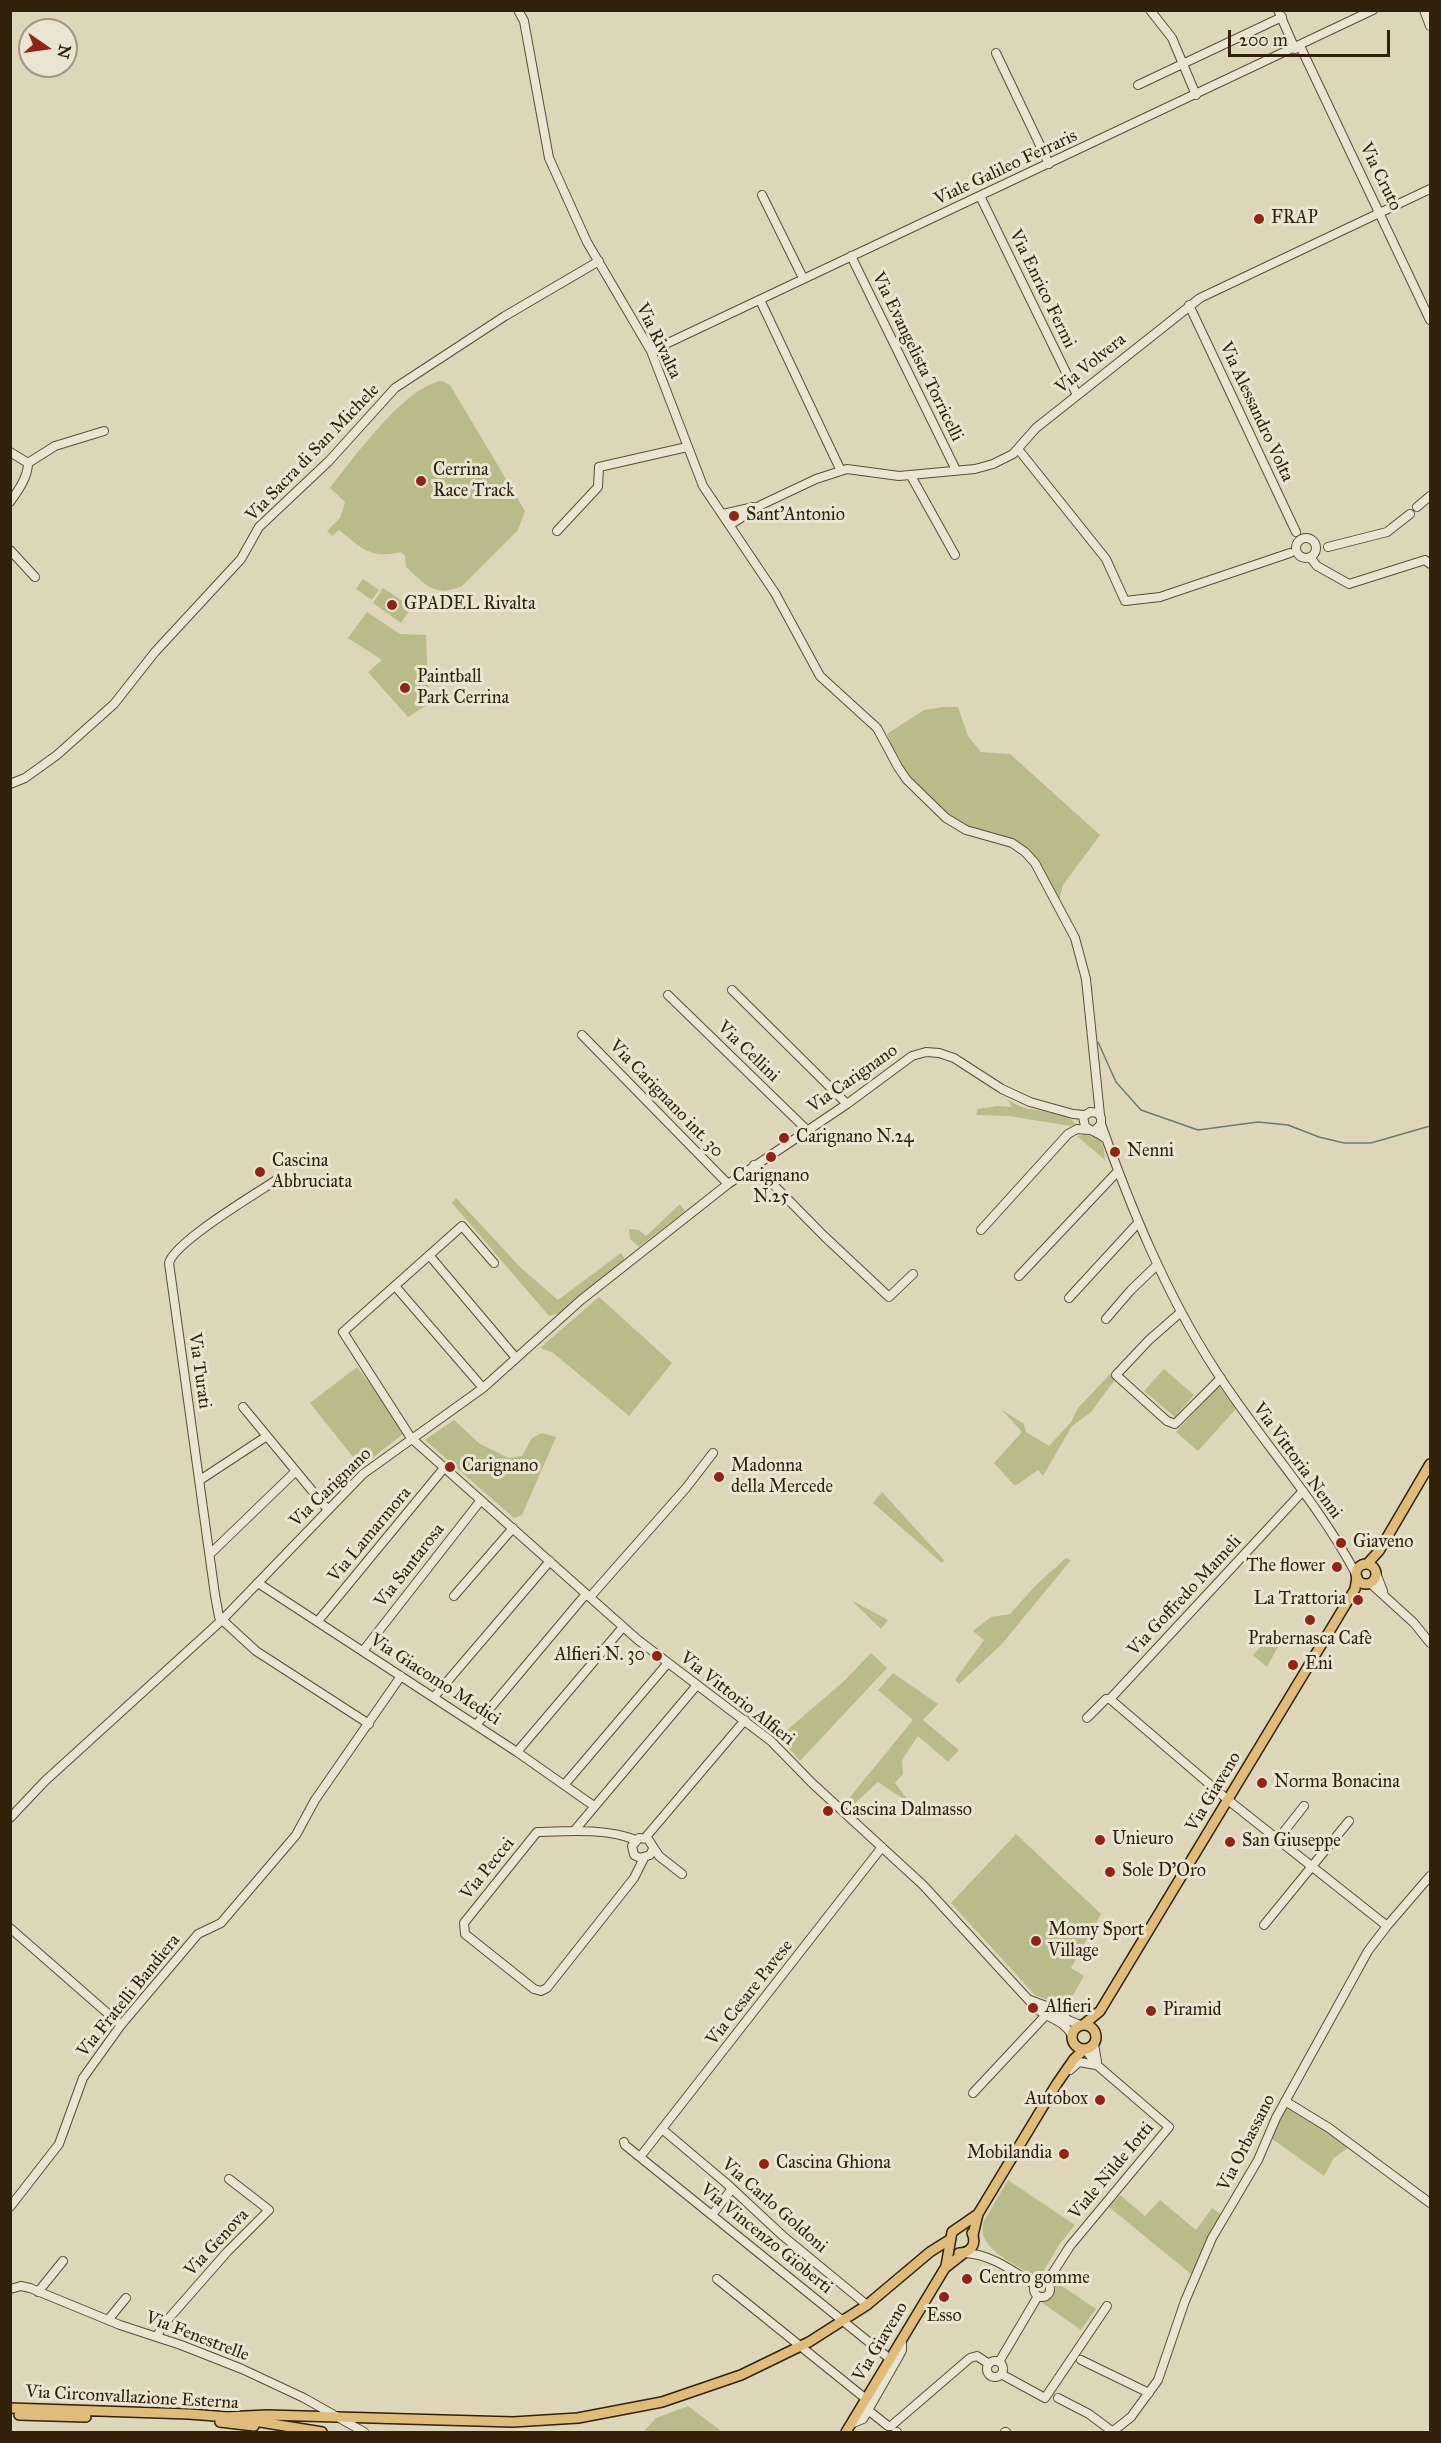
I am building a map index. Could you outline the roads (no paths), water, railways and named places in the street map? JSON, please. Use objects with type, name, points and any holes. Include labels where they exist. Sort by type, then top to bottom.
[{"type":"main road","name":"Via Giaveno","points":[[1370,1567],[1431,1464]]},
{"type":"main road","name":"Via Giaveno","points":[[848,2428],[945,2268],[973,2246],[978,2214],[1056,2085],[1074,2059],[1095,2039],[1100,2011],[1355,1589],[1358,1568],[1370,1567]]},
{"type":"main road","name":"Via Giaveno","points":[[1368,1584],[1376,1578],[1370,1567]]},
{"type":"main road","points":[[1356,1576],[1360,1582],[1368,1584]]},
{"type":"main road","points":[[1355,1589],[1368,1584]]},
{"type":"main road","name":"Via Giaveno","points":[[1056,2085],[1071,2054],[1075,2029],[1100,2011]]},
{"type":"main road","points":[[1081,2025],[1089,2026],[1095,2039]]},
{"type":"main road","points":[[1072,2038],[1077,2048],[1085,2049]]},
{"type":"main road","name":"Via Giaveno","points":[[945,2268],[952,2232],[978,2214]]},
{"type":"main road","points":[[959,2228],[966,2228],[973,2235]]},
{"type":"main road","points":[[225,2417],[242,2415],[513,2422],[597,2416],[662,2402],[741,2375],[801,2346],[867,2305],[930,2252],[949,2242],[955,2252],[964,2253]]},
{"type":"main road","name":"Via Circonvallazione Esterna","points":[[10,2408],[189,2414],[225,2417],[322,2433]]},
{"type":"main road","name":"Via Circonvallazione Esterna","points":[[10,2415],[188,2420],[296,2433]]},
{"type":"street","name":"Via Rivalta","points":[[518,10],[524,21],[549,158],[598,261],[651,351],[703,486],[776,593],[815,668],[877,728],[907,780],[946,818],[966,830],[1012,843],[1025,852],[1035,863],[1075,938],[1081,953],[1086,979],[1100,1101],[1090,1122]]},
{"type":"street","points":[[1150,10],[1172,38],[1196,95]]},
{"type":"street","name":"Viale Galileo Ferraris","points":[[651,351],[1298,48],[1373,10]]},
{"type":"street","points":[[1424,10],[1431,26]]},
{"type":"street","points":[[1138,85],[1280,14]]},
{"type":"street","name":"Via Cruto","points":[[1280,14],[1380,213],[1431,321]]},
{"type":"street","points":[[996,53],[1049,164]]},
{"type":"street","name":"Via Volvera","points":[[730,525],[761,505],[816,478],[852,468],[893,476],[911,476],[975,470],[1009,457],[1036,428],[1189,305],[1222,286],[1431,189]]},
{"type":"street","points":[[762,195],[803,278]]},
{"type":"street","name":"Via Enrico Fermi","points":[[980,196],[1077,395]]},
{"type":"street","name":"Via Evangelista Torricelli","points":[[851,256],[956,471]]},
{"type":"street","name":"Via Sacra di San Michele","points":[[10,784],[25,778],[57,755],[114,704],[155,652],[241,559],[259,527],[329,461],[395,388],[505,316],[598,261]]},
{"type":"street","points":[[760,300],[841,471]]},
{"type":"street","name":"Via Alessandro Volta","points":[[1189,305],[1296,532],[1298,548]]},
{"type":"street","points":[[28,463],[55,446],[104,431]]},
{"type":"street","points":[[557,531],[598,487],[599,467],[687,447]]},
{"type":"street","points":[[1018,449],[1106,559],[1125,601],[1160,597],[1290,553],[1298,548],[1306,538]]},
{"type":"street","points":[[10,452],[28,463]]},
{"type":"street","points":[[10,502],[20,487],[28,469],[28,463]]},
{"type":"street","points":[[911,476],[955,555]]},
{"type":"street","points":[[1417,507],[1431,496]]},
{"type":"street","name":"Via Volvera","points":[[723,514],[761,505]]},
{"type":"street","points":[[1298,548],[1305,557],[1314,551],[1387,532],[1410,514]]},
{"type":"street","points":[[1296,532],[1312,540],[1317,566],[1349,584],[1425,560],[1431,564]]},
{"type":"street","points":[[10,550],[35,577]]},
{"type":"street","points":[[732,990],[847,1104]]},
{"type":"street","name":"Via Cellini","points":[[668,995],[807,1130]]},
{"type":"street","name":"Via Carignano int. 30","points":[[582,1035],[728,1184]]},
{"type":"street","name":"Via Carignano","points":[[10,1818],[45,1781],[222,1620],[363,1474],[483,1388],[581,1300],[728,1184],[847,1104],[912,1056],[926,1052],[954,1058],[1002,1089],[1030,1102],[1073,1114],[1090,1122]]},
{"type":"street","points":[[981,1230],[1068,1134],[1090,1122]]},
{"type":"street","name":"Via Vittoria Nenni","points":[[1090,1122],[1106,1139],[1138,1223],[1180,1312],[1221,1378],[1303,1491],[1349,1561],[1356,1576]]},
{"type":"street","points":[[754,1165],[889,1298],[913,1274]]},
{"type":"street","points":[[1019,1276],[1118,1172]]},
{"type":"street","name":"Via Turati","points":[[222,1620],[217,1606],[169,1263],[170,1257],[210,1224],[278,1179]]},
{"type":"street","points":[[1069,1299],[1138,1223]]},
{"type":"street","points":[[483,1388],[394,1286],[462,1226],[494,1263]]},
{"type":"street","points":[[429,1255],[516,1358]]},
{"type":"street","points":[[1106,1319],[1157,1265]]},
{"type":"street","name":"Via Vittorio Alfieri","points":[[394,1286],[343,1332],[411,1438],[623,1627],[668,1664],[771,1741],[801,1772],[923,1885],[1045,2016],[1060,2021],[1072,2038]]},
{"type":"street","points":[[1180,1312],[1116,1375],[1167,1421],[1175,1424],[1221,1378]]},
{"type":"street","points":[[243,1407],[328,1510]]},
{"type":"street","points":[[200,1480],[267,1436]]},
{"type":"street","points":[[476,1725],[713,1454]]},
{"type":"street","name":"Via Lamarmora","points":[[318,1621],[444,1468]]},
{"type":"street","points":[[210,1554],[296,1471]]},
{"type":"street","name":"Via Goffredo Mameli","points":[[1087,1718],[1106,1699],[1110,1698],[1303,1491]]},
{"type":"street","name":"Via Santarosa","points":[[363,1651],[481,1500]]},
{"type":"street","points":[[454,1596],[513,1528]]},
{"type":"street","points":[[434,1697],[550,1561]]},
{"type":"street","points":[[1349,1561],[1370,1567],[1388,1597],[1431,1643]]},
{"type":"street","name":"Via Giacomo Medici","points":[[258,1583],[517,1752],[594,1806]]},
{"type":"street","points":[[1368,1584],[1388,1597]]},
{"type":"street","points":[[222,1620],[256,1651],[369,1724]]},
{"type":"street","points":[[517,1752],[623,1627]]},
{"type":"street","points":[[565,1784],[668,1664]]},
{"type":"street","name":"Via Fratelli Bandiera","points":[[10,2207],[58,2144],[83,2078],[121,2025],[198,1934],[221,1923],[296,1835],[315,1800],[401,1676]]},
{"type":"street","points":[[573,1831],[697,1685]]},
{"type":"street","points":[[1110,1698],[1228,1800],[1387,1926]]},
{"type":"street","name":"Via Peccei","points":[[636,1840],[619,1835],[573,1831],[537,1832],[464,1923],[465,1934],[534,1989],[548,1988],[640,1868],[647,1847],[745,1720]]},
{"type":"street","points":[[1278,1839],[1304,1806]]},
{"type":"street","points":[[1264,1925],[1349,1821]]},
{"type":"street","points":[[619,1835],[632,1849]]},
{"type":"street","points":[[632,1849],[636,1840],[682,1874]]},
{"type":"street","points":[[632,1849],[647,1847]]},
{"type":"street","name":"Via Cesare Pavese","points":[[640,2157],[882,1847]]},
{"type":"street","name":"Via Orbassano","points":[[1113,2432],[1131,2417],[1149,2393],[1164,2367],[1185,2301],[1212,2238],[1258,2160],[1276,2118],[1368,1951],[1431,1876]]},
{"type":"street","points":[[10,1928],[121,2025]]},
{"type":"street","name":"Via Vittorio Alfieri","points":[[1029,1999],[1057,2010],[1064,2017]]},
{"type":"street","name":"Via Vittorio Alfieri","points":[[1045,2016],[1051,2014],[1064,2017],[1081,2025]]},
{"type":"street","points":[[973,2093],[1045,2016]]},
{"type":"street","points":[[1095,2039],[1098,2066]]},
{"type":"street","points":[[1085,2049],[1098,2066]]},
{"type":"street","name":"Via Giaveno","points":[[1056,2085],[1078,2062],[1098,2066]]},
{"type":"street","name":"Viale Nilde Iotti","points":[[999,2362],[1038,2296],[1043,2297],[1049,2294],[1050,2287],[1047,2282],[1070,2246],[1169,2127],[1098,2066]]},
{"type":"street","points":[[1285,2101],[1329,2128],[1431,2203]]},
{"type":"street","name":"Via Carlo Goldoni","points":[[662,2129],[867,2305]]},
{"type":"street","name":"Via Vincenzo Gioberti","points":[[624,2142],[890,2359]]},
{"type":"street","name":"Via Genova","points":[[156,2336],[227,2252],[269,2210],[229,2179]]},
{"type":"street","points":[[712,2215],[731,2190]]},
{"type":"street","points":[[973,2235],[979,2246],[992,2259]]},
{"type":"street","points":[[964,2253],[974,2253],[992,2259],[1035,2285]]},
{"type":"street","points":[[38,2292],[63,2261]]},
{"type":"street","points":[[717,2279],[866,2399]]},
{"type":"street","points":[[1035,2285],[1047,2282]]},
{"type":"street","points":[[1035,2285],[1034,2292],[1038,2296]]},
{"type":"street","name":"Via Fenestrelle","points":[[10,2289],[21,2286],[242,2369],[342,2418],[364,2433]]},
{"type":"street","points":[[108,2320],[126,2298]]},
{"type":"street","points":[[1001,2374],[1045,2398],[1107,2306]]},
{"type":"street","points":[[848,2428],[863,2419],[902,2350],[902,2340]]},
{"type":"street","points":[[868,2410],[891,2426],[970,2358],[977,2356],[989,2364]]},
{"type":"street","points":[[1081,2360],[1149,2393]]},
{"type":"street","points":[[993,2361],[999,2362],[1003,2368],[1001,2374],[995,2377],[990,2376],[987,2370],[989,2364],[993,2361]]},
{"type":"street","points":[[1058,2398],[1089,2414],[1113,2432]]},
{"type":"waterway","points":[[1098,1042],[1116,1082],[1141,1110],[1198,1130],[1258,1122],[1288,1125],[1319,1137],[1344,1143],[1371,1143],[1430,1126]]},
{"type":"place","name":"FRAP","points":[[1259,219]]},
{"type":"place","name":"Cerrina Race Track","points":[[421,481]]},
{"type":"place","name":"Sant'Antonio","points":[[734,516]]},
{"type":"place","name":"GPADEL Rivalta","points":[[392,605]]},
{"type":"place","name":"Paintball Park Cerrina","points":[[405,688]]},
{"type":"place","name":"Carignano N.24","points":[[784,1138]]},
{"type":"place","name":"Nenni","points":[[1115,1152]]},
{"type":"place","name":"Carignano N.25","points":[[771,1157]]},
{"type":"place","name":"Cascina Abbruciata","points":[[260,1172]]},
{"type":"place","name":"Carignano","points":[[450,1467]]},
{"type":"place","name":"Madonna della Mercede","points":[[719,1477]]},
{"type":"place","name":"Giaveno","points":[[1341,1543]]},
{"type":"place","name":"The flower","points":[[1337,1567]]},
{"type":"place","name":"La Trattoria","points":[[1358,1600]]},
{"type":"place","name":"Prabernasca Cafè","points":[[1310,1620]]},
{"type":"place","name":"Alfieri N. 30","points":[[657,1656]]},
{"type":"place","name":"Eni","points":[[1293,1665]]},
{"type":"place","name":"Norma Bonacina","points":[[1262,1783]]},
{"type":"place","name":"Cascina Dalmasso","points":[[828,1811]]},
{"type":"place","name":"Unieuro","points":[[1100,1840]]},
{"type":"place","name":"San Giuseppe","points":[[1230,1842]]},
{"type":"place","name":"Sole D'Oro","points":[[1110,1872]]},
{"type":"place","name":"Momy Sport Village","points":[[1036,1941]]},
{"type":"place","name":"Alfieri","points":[[1033,2008]]},
{"type":"place","name":"Piramid","points":[[1151,2011]]},
{"type":"place","name":"Autobox","points":[[1100,2100]]},
{"type":"place","name":"Mobilandia","points":[[1064,2154]]},
{"type":"place","name":"Cascina Ghiona","points":[[764,2164]]},
{"type":"place","name":"Centro gomme","points":[[967,2279]]},
{"type":"place","name":"Esso","points":[[944,2297]]}]
